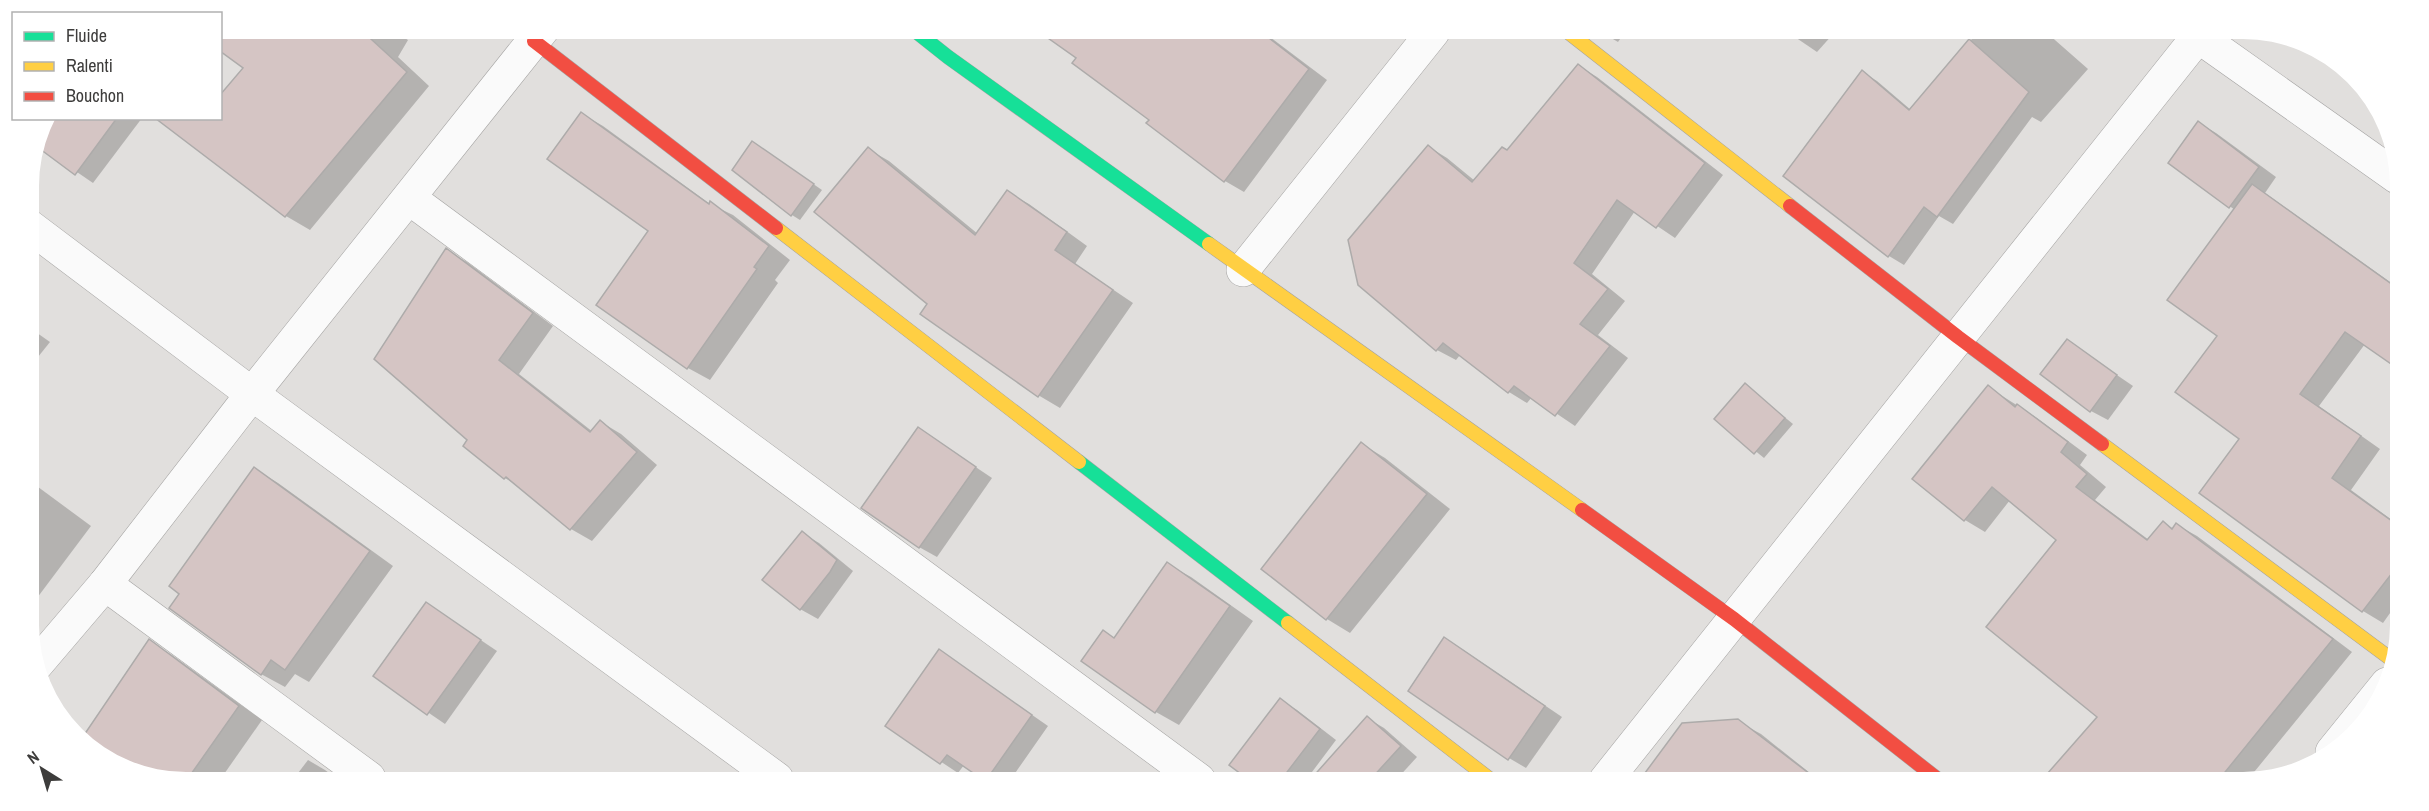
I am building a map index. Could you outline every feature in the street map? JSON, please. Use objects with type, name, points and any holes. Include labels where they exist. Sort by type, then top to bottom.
[{"type":"street","points":[[42,651],[105,584],[252,394],[536,39]]},
{"type":"street","points":[[544,39],[1481,772]]},
{"type":"street","points":[[926,39],[1243,270],[1734,619],[1929,772]]},
{"type":"street","points":[[1243,270],[1427,39]]},
{"type":"street","points":[[1577,39],[1958,337],[2387,656]]},
{"type":"street","points":[[1612,772],[2195,39]]},
{"type":"street","points":[[2204,39],[2389,171]]},
{"type":"street","points":[[409,198],[1188,772]]},
{"type":"street","points":[[39,234],[252,394],[767,772]]},
{"type":"street","points":[[105,584],[361,772]]},
{"type":"building","points":[[222,39],[371,39],[407,72],[285,217],[158,120],[222,120],[222,93],[243,68],[222,52]]},
{"type":"building","points":[[1049,39],[1270,39],[1309,69],[1224,182],[1146,123],[1149,120],[1072,63],[1076,58]]},
{"type":"building","points":[[1969,39],[2029,92],[1937,217],[1924,207],[1888,257],[1783,176],[1862,70],[1909,110]]},
{"type":"building","points":[[1578,64],[1705,163],[1656,228],[1617,200],[1574,263],[1608,289],[1580,324],[1610,346],[1555,416],[1514,386],[1508,393],[1443,343],[1436,351],[1358,285],[1348,240],[1428,145],[1472,182],[1502,147],[1507,150]]},
{"type":"building","points":[[581,112],[709,204],[710,201],[769,246],[754,267],[757,269],[687,369],[596,305],[648,231],[547,159]]},
{"type":"building","points":[[55,120],[116,120],[75,175],[43,151]]},
{"type":"building","points":[[2198,121],[2259,167],[2229,208],[2168,163]]},
{"type":"building","points":[[752,141],[814,184],[791,216],[732,170]]},
{"type":"building","points":[[868,147],[975,235],[1007,190],[1067,232],[1055,250],[1113,290],[1038,397],[920,314],[927,304],[814,212]]},
{"type":"building","points":[[2252,184],[2390,283],[2390,363],[2345,332],[2300,394],[2361,436],[2332,478],[2390,520],[2390,576],[2362,612],[2199,493],[2239,439],[2175,392],[2217,336],[2167,300]]},
{"type":"building","points":[[446,248],[533,313],[499,360],[590,432],[600,420],[637,452],[570,530],[506,477],[504,479],[463,446],[467,440],[374,359]]},
{"type":"building","points":[[2067,339],[2117,375],[2090,412],[2040,374]]},
{"type":"building","points":[[1745,383],[1785,418],[1754,454],[1714,419]]},
{"type":"building","points":[[1988,385],[2015,407],[2017,404],[2068,442],[2061,452],[2087,474],[2076,487],[2147,540],[2163,521],[2172,529],[2176,523],[2333,639],[2225,772],[2049,772],[2097,717],[1986,627],[2056,540],[1992,487],[1964,521],[1912,479]]},
{"type":"building","points":[[918,427],[976,467],[919,548],[861,508]]},
{"type":"building","points":[[1361,442],[1427,494],[1326,620],[1261,569]]},
{"type":"building","points":[[254,467],[370,551],[285,670],[271,660],[261,675],[169,608],[179,594],[169,586]]},
{"type":"building","points":[[802,531],[837,560],[800,610],[762,580]]},
{"type":"building","points":[[1167,562],[1230,606],[1155,713],[1081,661],[1103,630],[1114,638]]},
{"type":"building","points":[[426,602],[481,640],[427,715],[373,676]]},
{"type":"building","points":[[1444,637],[1545,706],[1508,760],[1408,691]]},
{"type":"building","points":[[149,639],[239,706],[193,772],[166,771],[129,761],[104,747],[86,733]]},
{"type":"building","points":[[939,649],[1032,715],[992,772],[972,772],[947,755],[940,764],[885,726]]},
{"type":"building","points":[[1280,698],[1320,729],[1287,772],[1238,772],[1229,765]]},
{"type":"building","points":[[1367,716],[1401,746],[1377,772],[1317,772]]},
{"type":"building","points":[[1738,719],[1807,772],[1646,772],[1682,723]]},
{"type":"traffic: fast","points":[[925,39],[1209,244]]},
{"type":"traffic: fast","points":[[1079,462],[1288,623]]},
{"type":"traffic: slow","points":[[1577,39],[1790,206]]},
{"type":"traffic: slow","points":[[776,228],[1079,462]]},
{"type":"traffic: slow","points":[[1209,244],[1582,510]]},
{"type":"traffic: slow","points":[[2102,444],[2387,656]]},
{"type":"traffic: slow","points":[[1288,623],[1481,772]]},
{"type":"traffic: jam","points":[[534,41],[776,228]]},
{"type":"traffic: jam","points":[[1790,206],[1958,337],[2102,444]]},
{"type":"traffic: jam","points":[[1582,510],[1734,619],[1929,772]]}]
